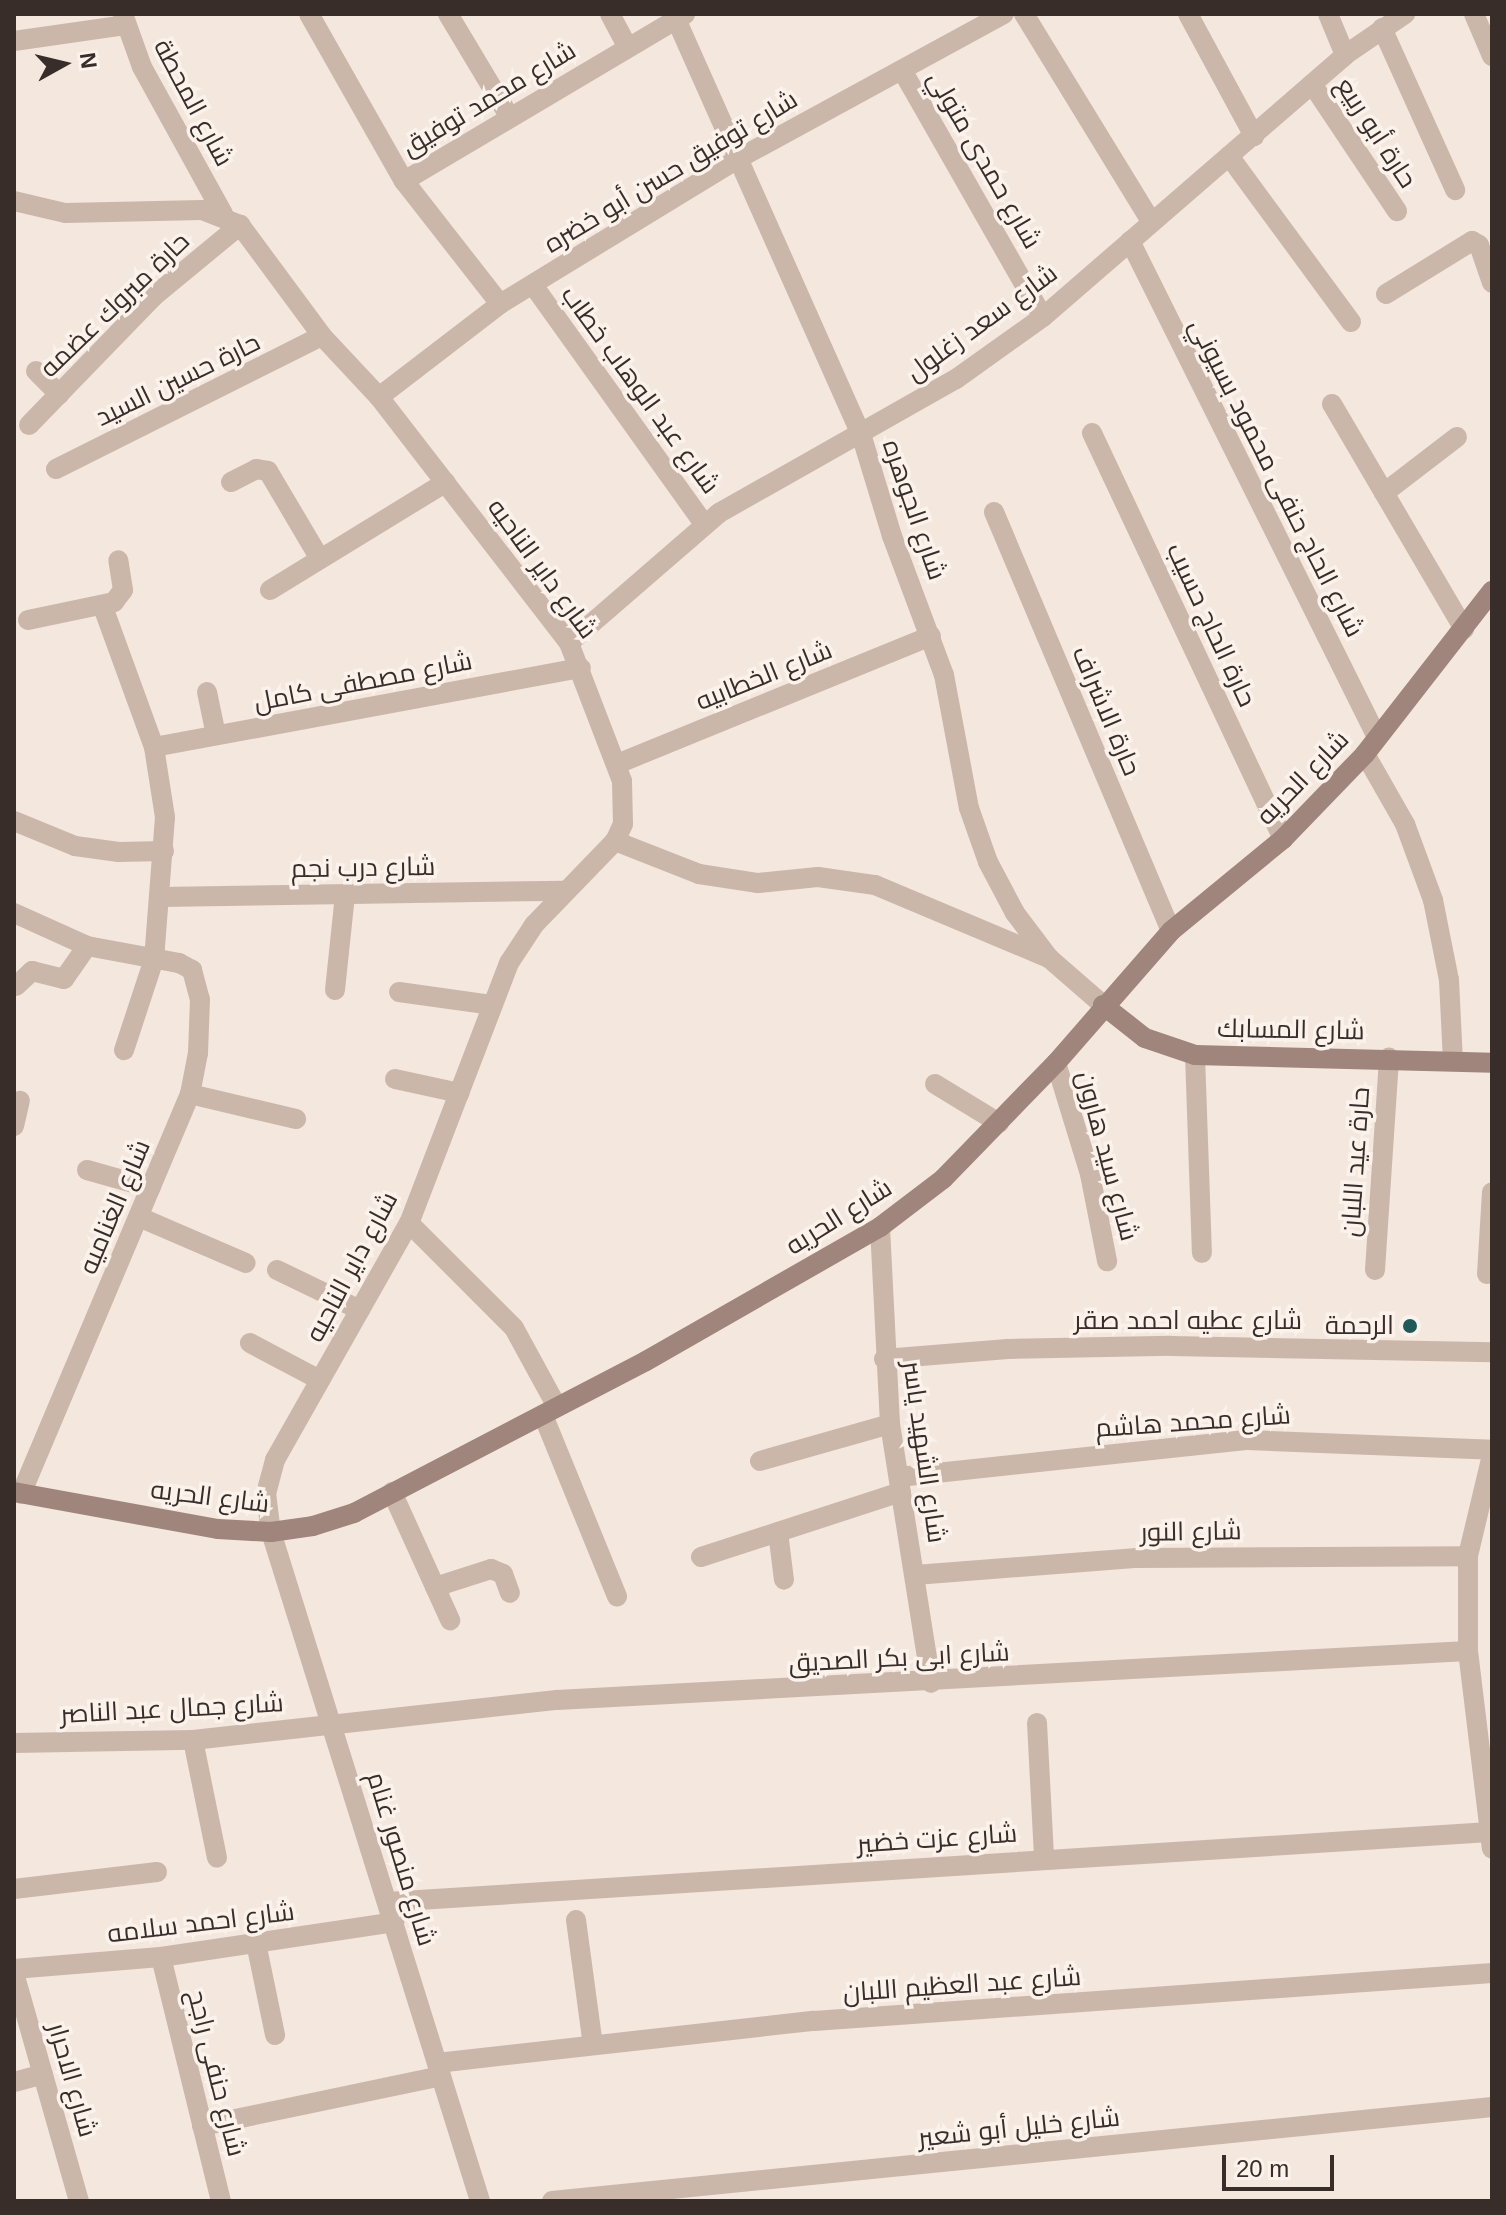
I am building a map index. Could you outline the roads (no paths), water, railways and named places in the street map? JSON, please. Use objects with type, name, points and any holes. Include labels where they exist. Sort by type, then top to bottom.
[{"type":"street","points":[[309,14],[404,181],[500,304]]},
{"type":"street","points":[[448,14],[509,116]]},
{"type":"street","points":[[610,14],[627,46]]},
{"type":"street","name":"شارع توفيق حسن أبو خضره","points":[[379,397],[500,304],[736,160],[1004,14]]},
{"type":"street","points":[[1024,14],[1151,221]]},
{"type":"street","points":[[1188,14],[1254,136]]},
{"type":"street","points":[[1328,14],[1345,55]]},
{"type":"street","name":"شارع سعد زغلول","points":[[569,643],[705,525],[774,479],[861,434],[956,379],[1043,317],[1345,55],[1405,14]]},
{"type":"street","points":[[1474,14],[1492,56]]},
{"type":"street","name":"شارع محمد توفيق","points":[[404,181],[681,16]]},
{"type":"street","name":"شارع الجوهره","points":[[681,16],[736,160],[861,434],[892,536],[931,636],[956,715],[969,808],[988,862],[1015,913],[1049,958],[1103,1005]]},
{"type":"street","points":[[14,41],[124,20]]},
{"type":"street","name":"شارع المحطة","points":[[124,20],[142,67],[232,220]]},
{"type":"street","points":[[1382,28],[1455,190]]},
{"type":"street","name":"شارع حمدى متولي","points":[[902,70],[1043,317]]},
{"type":"street","name":"حارة أبو ربيع","points":[[1312,84],[1397,211]]},
{"type":"street","points":[[1229,156],[1351,322]]},
{"type":"street","points":[[14,201],[65,213],[202,210],[232,220]]},
{"type":"street","name":"شارع داير الناحيه","points":[[232,220],[322,336],[379,397],[569,643],[617,764],[625,800],[615,841],[565,891],[509,963],[409,1223],[275,1460],[266,1493],[271,1532]]},
{"type":"street","name":"حارة مبروك عضمه","points":[[29,425],[232,220]]},
{"type":"street","name":"شارع الحاج حنفى محمود بسيوني","points":[[1130,241],[1371,746],[1405,824],[1433,900],[1449,980],[1453,1061]]},
{"type":"street","points":[[1386,294],[1472,241],[1479,245],[1492,283]]},
{"type":"street","name":"شارع عبد الوهاب خطاب","points":[[533,285],[705,525]]},
{"type":"street","name":"حارة حسين السيد","points":[[56,469],[322,336]]},
{"type":"street","points":[[36,371],[59,394]]},
{"type":"street","points":[[1332,404],[1464,629]]},
{"type":"street","name":"حارة الحاج حسيب","points":[[1092,433],[1283,839]]},
{"type":"street","points":[[1384,493],[1457,437]]},
{"type":"street","points":[[231,482],[256,469],[268,471],[320,559]]},
{"type":"street","points":[[270,590],[446,482]]},
{"type":"street","name":"حارة الاشراف","points":[[994,512],[1171,931]]},
{"type":"street","points":[[28,620],[103,607],[123,590],[118,560]]},
{"type":"street","name":"شارع الحريه","points":[[18,1493],[218,1529],[271,1532],[354,1513],[550,1411],[880,1227],[943,1179],[999,1123],[1056,1063],[1103,1005],[1171,931],[1283,839],[1371,746],[1492,591]]},
{"type":"street","points":[[103,607],[154,747],[165,817],[154,959],[124,1050]]},
{"type":"street","name":"شارع الخطابيه","points":[[617,764],[931,636]]},
{"type":"street","name":"شارع مصطفى كامل","points":[[154,747],[581,668]]},
{"type":"street","points":[[207,692],[216,735]]},
{"type":"street","points":[[14,821],[75,846],[119,852],[164,851]]},
{"type":"street","points":[[615,841],[699,874],[758,883],[818,877],[875,885],[1049,958]]},
{"type":"street","name":"شارع درب نجم","points":[[161,897],[565,891]]},
{"type":"street","points":[[335,990],[345,895]]},
{"type":"street","name":"شارع الغناميه","points":[[14,913],[87,946],[179,963],[199,984],[198,1053],[190,1094],[18,1493]]},
{"type":"street","points":[[16,986],[32,971],[64,979],[87,946]]},
{"type":"street","points":[[399,992],[491,1005]]},
{"type":"street","name":"شارع المسابك","points":[[1103,1005],[1145,1038],[1195,1055],[1389,1057],[1492,1063]]},
{"type":"street","points":[[1195,1055],[1202,1253]]},
{"type":"street","name":"حارة عيد اللبان","points":[[1375,1270],[1389,1057]]},
{"type":"street","name":"شارع سيد هارون","points":[[1056,1063],[1090,1174],[1107,1261]]},
{"type":"street","points":[[395,1079],[459,1093]]},
{"type":"street","points":[[935,1084],[999,1123]]},
{"type":"street","points":[[190,1094],[296,1119]]},
{"type":"street","points":[[87,1170],[151,1188]]},
{"type":"street","points":[[1487,1274],[1492,1192]]},
{"type":"street","points":[[139,1217],[246,1263]]},
{"type":"street","points":[[409,1223],[514,1328],[550,1411],[617,1596]]},
{"type":"street","name":"شارع الشهيد ياسر","points":[[880,1227],[884,1359],[890,1424],[931,1683]]},
{"type":"street","points":[[277,1270],[360,1310]]},
{"type":"street","points":[[250,1343],[320,1380]]},
{"type":"street","name":"شارع عطيه احمد صقر","points":[[884,1359],[1008,1349],[1171,1346],[1492,1352]]},
{"type":"street","points":[[760,1461],[890,1424]]},
{"type":"street","name":"شارع محمد هاشم","points":[[701,1557],[778,1532],[900,1485],[1248,1440],[1352,1440],[1492,1452]]},
{"type":"street","points":[[1491,1840],[1485,1752],[1468,1651],[1468,1556],[1485,1508],[1492,1452]]},
{"type":"street","points":[[392,1492],[450,1620]]},
{"type":"street","name":"شارع منصور غنام","points":[[271,1532],[394,1922],[477,2201]]},
{"type":"street","points":[[778,1532],[784,1580]]},
{"type":"street","name":"شارع النور","points":[[915,1575],[1137,1558],[1468,1556]]},
{"type":"street","points":[[435,1587],[491,1569],[503,1574],[510,1593]]},
{"type":"street","name":"شارع ابى بكر الصديق","points":[[333,1725],[557,1700],[931,1683],[1468,1651]]},
{"type":"street","points":[[1037,1723],[1044,1858]]},
{"type":"street","name":"شارع جمال عبد الناصر","points":[[14,1743],[193,1740],[333,1725]]},
{"type":"street","points":[[193,1740],[217,1858]]},
{"type":"street","name":"شارع عزت خضير","points":[[387,1902],[1044,1858],[1491,1840]]},
{"type":"street","points":[[14,1889],[157,1872]]},
{"type":"street","points":[[576,1920],[593,2045]]},
{"type":"street","name":"شارع احمد سلامه","points":[[14,1971],[161,1957],[394,1922]]},
{"type":"street","points":[[256,1943],[275,2035]]},
{"type":"street","name":"شارع حنفى راجح","points":[[161,1957],[221,2201]]},
{"type":"street","name":"شارع الاحرار","points":[[14,1971],[79,2201]]},
{"type":"street","name":"شارع عبد العظيم اللبان","points":[[439,2070],[593,2045],[814,2021],[1492,1973]]},
{"type":"street","points":[[202,2126],[439,2070]]},
{"type":"street","points":[[14,2082],[43,2074]]},
{"type":"street","name":"شارع خليل أبو شعير","points":[[552,2201],[1492,2107]]},
{"type":"place","name":"الرحمة","points":[[1410,1326]]}]
